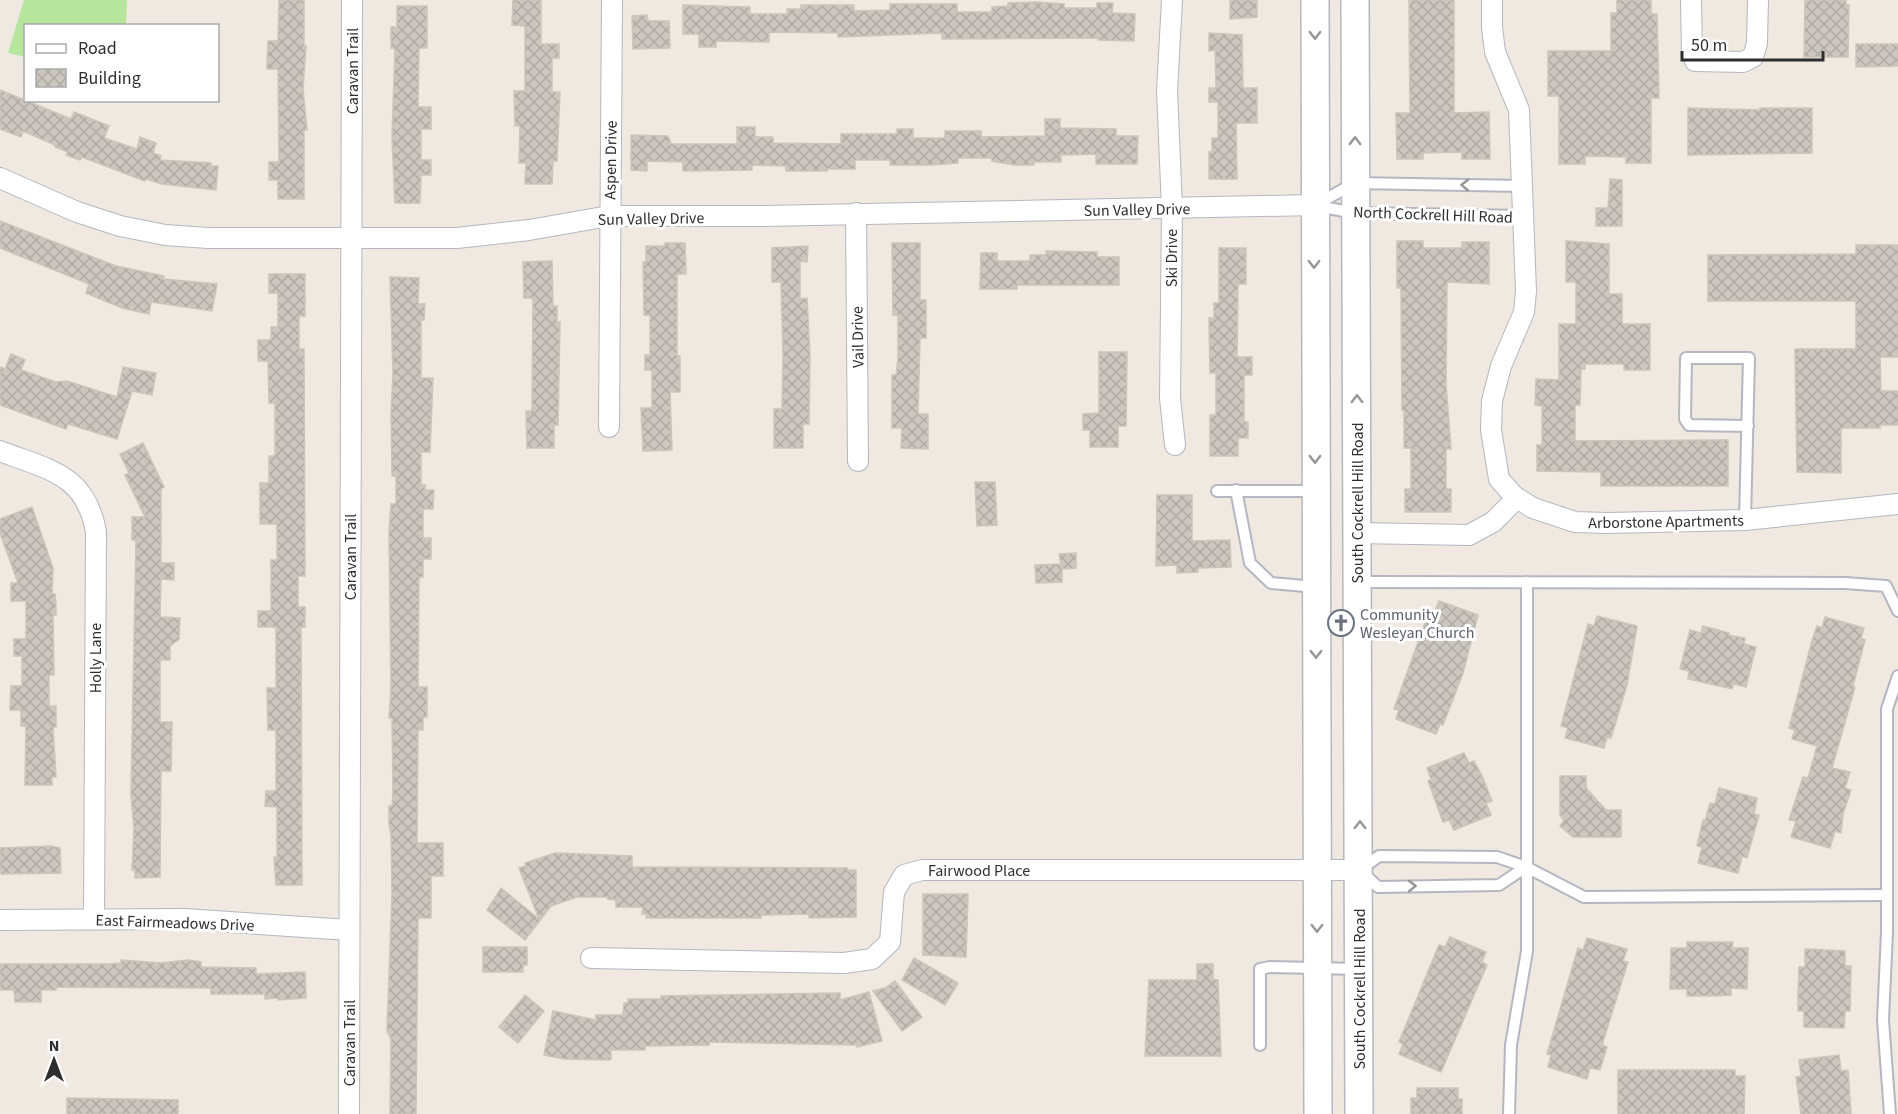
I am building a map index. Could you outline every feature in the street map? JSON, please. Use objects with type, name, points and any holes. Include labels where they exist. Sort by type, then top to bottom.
[{"type":"main road","points":[[1315,0],[1318,1114]]},
{"type":"main road","name":"South Cockrell Hill Road","points":[[1355,0],[1360,870],[1359,1114]]},
{"type":"street","name":"Caravan Trail","points":[[349,1114],[352,0]]},
{"type":"street","name":"Aspen Drive","points":[[609,427],[612,0]]},
{"type":"street","name":"Ski Drive","points":[[1172,0],[1167,91],[1172,208],[1170,398],[1175,445]]},
{"type":"street","points":[[1492,0],[1491,27],[1496,52],[1520,110],[1523,186]]},
{"type":"street","points":[[1691,0],[1692,52],[1695,61],[1743,62],[1753,57],[1757,44],[1758,0]]},
{"type":"street","name":"Sun Valley Drive","points":[[0,178],[77,212],[120,226],[165,235],[208,238],[457,238],[529,230],[609,216],[1314,205]]},
{"type":"street","name":"North Cockrell Hill Road","points":[[1523,186],[1523,216]]},
{"type":"street","name":"Vail Drive","points":[[856,213],[858,461]]},
{"type":"street","name":"Arborstone Apartments","points":[[1523,216],[1524,312],[1501,366],[1492,401],[1491,430],[1499,479],[1517,498],[1533,508],[1575,522],[1745,520],[1898,504]]},
{"type":"street","name":"Holly Lane","points":[[0,451],[56,473],[82,491],[92,510],[96,532],[94,919]]},
{"type":"street","points":[[1358,533],[1468,535],[1492,522],[1517,498]]},
{"type":"street","name":"Fairwood Place","points":[[591,958],[844,963],[872,959],[890,942],[894,892],[904,875],[922,870],[1360,870]]},
{"type":"street","name":"East Fairmeadows Drive","points":[[0,920],[184,919],[349,930]]},
{"type":"lane","name":"North Cockrell Hill Road","points":[[1314,205],[1355,183],[1523,186]]},
{"type":"lane","name":"North Cockrell Hill Road","points":[[1314,205],[1355,213],[1523,216]]},
{"type":"lane","points":[[1745,520],[1748,426],[1749,358],[1686,358],[1685,419],[1689,425],[1748,426]]},
{"type":"lane","points":[[1236,490],[1250,563],[1271,584],[1316,587]]},
{"type":"lane","points":[[1217,491],[1315,491]]},
{"type":"lane","points":[[1358,582],[1886,586],[1898,611]]},
{"type":"lane","points":[[1509,1114],[1511,1045],[1527,951],[1527,582]]},
{"type":"lane","points":[[1890,1114],[1883,1020],[1887,895],[1887,709],[1898,676]]},
{"type":"lane","points":[[1526,867],[1499,885],[1469,886],[1378,887],[1360,870],[1379,856],[1497,857],[1526,867],[1584,897],[1887,895]]},
{"type":"lane","points":[[1260,1045],[1260,969],[1270,967],[1360,969]]},
{"type":"green space","points":[[24,0],[127,0],[126,24],[24,24],[24,57],[8,53]]},
{"type":"building","points":[[279,0],[304,0],[304,46],[306,46],[303,89],[307,130],[304,130],[304,199],[278,199],[278,180],[269,180],[269,162],[279,162],[278,69],[267,69],[268,41],[278,41]]},
{"type":"building","points":[[513,0],[541,0],[541,44],[559,44],[559,58],[552,58],[552,92],[560,92],[557,161],[553,161],[552,184],[525,184],[526,163],[519,163],[520,126],[515,126],[514,91],[525,91],[525,26],[512,25]]},
{"type":"building","points":[[1230,0],[1257,0],[1257,17],[1230,19]]},
{"type":"building","points":[[1409,0],[1454,0],[1454,113],[1489,112],[1490,159],[1462,159],[1462,152],[1423,153],[1423,159],[1397,159],[1396,113],[1410,113]]},
{"type":"building","points":[[1617,0],[1651,0],[1651,14],[1657,14],[1659,98],[1651,98],[1651,163],[1626,163],[1626,157],[1585,156],[1585,164],[1559,164],[1559,96],[1548,96],[1548,51],[1611,51],[1611,13],[1617,13]]},
{"type":"building","points":[[1805,0],[1846,0],[1846,5],[1849,5],[1848,57],[1804,57]]},
{"type":"building","points":[[1008,3],[1064,4],[1064,8],[1097,8],[1097,3],[1113,3],[1112,13],[1135,14],[1134,41],[1098,40],[1098,38],[942,39],[942,33],[838,37],[838,33],[769,32],[769,42],[716,41],[716,47],[699,47],[699,34],[683,34],[683,5],[750,7],[750,14],[787,14],[787,9],[801,9],[801,5],[854,5],[854,11],[890,10],[890,4],[957,4],[957,12],[992,12],[992,7],[1008,6]]},
{"type":"building","points":[[397,6],[427,6],[427,48],[419,48],[418,107],[431,107],[431,129],[421,129],[421,160],[431,160],[431,175],[421,175],[420,203],[395,203],[392,138],[395,48],[391,48],[391,27],[397,27]]},
{"type":"building","points":[[647,15],[648,21],[669,21],[670,48],[633,49],[632,16]]},
{"type":"building","points":[[1209,33],[1242,35],[1243,88],[1257,88],[1257,123],[1236,123],[1237,179],[1209,179],[1209,152],[1212,152],[1212,138],[1218,138],[1218,102],[1209,102],[1209,88],[1216,88],[1215,50],[1209,51]]},
{"type":"building","points":[[1856,44],[1898,44],[1898,66],[1856,67]]},
{"type":"building","points":[[0,90],[24,100],[24,102],[29,102],[71,119],[74,112],[109,126],[104,138],[137,149],[140,137],[156,143],[153,153],[161,156],[160,160],[211,163],[211,166],[218,166],[216,190],[162,184],[146,179],[145,181],[82,157],[80,160],[66,155],[68,152],[23,131],[21,137],[0,129]]},
{"type":"building","points":[[1688,108],[1760,110],[1760,108],[1812,108],[1812,153],[1688,155]]},
{"type":"building","points":[[1045,119],[1060,119],[1060,128],[1116,129],[1116,136],[1138,136],[1137,164],[1096,164],[1096,154],[1061,155],[1061,162],[1034,162],[1034,165],[1014,165],[992,161],[992,158],[958,158],[958,163],[932,165],[890,165],[890,160],[855,160],[855,169],[827,169],[827,171],[786,171],[786,166],[752,165],[752,170],[683,171],[683,162],[647,161],[647,171],[631,170],[631,135],[668,136],[671,144],[737,144],[737,127],[755,127],[755,137],[773,137],[773,143],[841,144],[841,134],[897,134],[897,129],[913,129],[913,138],[945,138],[945,131],[981,131],[981,137],[1045,136]]},
{"type":"building","points":[[1610,179],[1622,180],[1622,226],[1596,226],[1596,208],[1608,208]]},
{"type":"building","points":[[0,221],[116,266],[164,276],[163,279],[217,284],[212,311],[151,302],[149,314],[122,308],[86,293],[89,284],[0,248]]},
{"type":"building","points":[[1397,241],[1423,241],[1423,248],[1462,248],[1462,242],[1489,242],[1489,284],[1447,282],[1446,384],[1451,449],[1446,449],[1446,489],[1451,489],[1451,512],[1405,512],[1405,489],[1411,489],[1411,448],[1404,448],[1401,288],[1397,288]]},
{"type":"building","points":[[1566,241],[1609,244],[1609,294],[1622,294],[1622,324],[1650,324],[1650,370],[1624,370],[1624,364],[1585,364],[1585,369],[1581,369],[1580,405],[1575,405],[1575,441],[1728,440],[1728,486],[1601,486],[1601,472],[1537,471],[1537,445],[1542,445],[1542,406],[1535,405],[1536,379],[1559,380],[1559,324],[1576,324],[1576,282],[1566,282]]},
{"type":"building","points":[[665,243],[685,243],[686,274],[677,274],[677,356],[680,356],[680,392],[670,392],[672,450],[643,451],[641,408],[652,408],[652,370],[645,370],[645,355],[650,355],[650,315],[644,315],[643,262],[646,262],[646,246],[665,246]]},
{"type":"building","points":[[892,243],[920,243],[920,300],[926,300],[926,338],[920,338],[918,414],[928,414],[928,449],[901,448],[902,428],[892,428],[892,375],[896,375],[898,359],[898,315],[893,315]]},
{"type":"building","points":[[1856,245],[1898,245],[1898,357],[1880,357],[1881,391],[1898,391],[1898,425],[1880,425],[1880,428],[1841,428],[1841,473],[1797,472],[1795,349],[1856,349],[1856,301],[1708,301],[1708,255],[1856,254]]},
{"type":"building","points":[[808,246],[807,262],[800,261],[800,299],[807,298],[810,355],[809,424],[803,424],[803,448],[774,448],[774,409],[782,409],[783,355],[781,282],[772,282],[772,248]]},
{"type":"building","points":[[1219,248],[1246,248],[1246,284],[1238,284],[1237,357],[1252,357],[1252,375],[1244,375],[1244,422],[1248,422],[1248,438],[1238,438],[1238,456],[1210,456],[1210,415],[1216,415],[1216,373],[1210,373],[1209,318],[1214,318],[1214,303],[1219,303]]},
{"type":"building","points":[[1046,251],[1097,252],[1097,257],[1119,257],[1119,285],[1017,285],[1017,289],[980,289],[981,253],[997,253],[997,261],[1030,261],[1030,255],[1046,255]]},
{"type":"building","points":[[552,261],[553,306],[557,306],[557,322],[560,322],[558,425],[554,425],[554,448],[527,448],[526,411],[532,411],[533,298],[524,298],[523,262]]},
{"type":"building","points":[[269,274],[305,274],[305,316],[299,316],[299,349],[304,349],[305,576],[298,576],[298,607],[305,607],[305,627],[301,627],[302,885],[276,885],[274,857],[277,857],[277,807],[265,806],[266,791],[276,791],[276,730],[268,730],[267,688],[276,688],[276,627],[258,627],[258,611],[271,611],[271,560],[277,560],[277,524],[260,524],[260,483],[269,483],[269,456],[275,456],[275,403],[269,403],[268,361],[258,361],[258,340],[271,340],[271,327],[278,327],[278,293],[269,293]]},
{"type":"building","points":[[390,277],[419,278],[418,304],[425,304],[424,320],[421,320],[421,378],[433,378],[430,452],[421,452],[421,485],[425,485],[425,490],[434,490],[433,509],[423,509],[423,538],[431,538],[431,559],[423,559],[423,577],[419,577],[418,687],[427,687],[427,717],[423,717],[423,730],[418,730],[417,843],[443,843],[443,876],[431,876],[431,918],[418,918],[416,1114],[390,1114],[391,1039],[387,1031],[392,894],[389,806],[392,806],[393,792],[392,718],[389,718],[391,689],[389,533],[391,504],[396,504],[396,476],[392,476],[393,373]]},
{"type":"building","points":[[1099,352],[1127,352],[1126,426],[1118,426],[1118,447],[1090,447],[1090,430],[1083,430],[1083,414],[1099,413]]},
{"type":"building","points":[[11,354],[25,360],[21,370],[56,382],[67,381],[117,397],[123,367],[156,373],[152,395],[132,391],[117,439],[68,424],[66,429],[0,405],[0,367],[5,369]]},
{"type":"building","points":[[143,443],[164,487],[161,489],[161,563],[174,563],[174,580],[161,579],[160,617],[180,618],[179,639],[170,646],[170,660],[160,660],[160,722],[172,722],[171,771],[161,771],[160,877],[135,878],[135,870],[132,870],[134,830],[131,795],[136,540],[132,540],[132,517],[145,517],[125,475],[129,473],[120,454]]},
{"type":"building","points":[[975,482],[995,482],[997,525],[977,526]]},
{"type":"building","points":[[1157,495],[1192,495],[1192,541],[1230,540],[1231,567],[1198,568],[1198,572],[1177,573],[1177,565],[1156,566]]},
{"type":"building","points":[[32,507],[53,568],[52,594],[55,594],[56,604],[56,615],[53,615],[54,675],[49,675],[49,706],[56,706],[56,727],[53,727],[56,777],[52,777],[52,785],[25,785],[26,726],[21,726],[21,710],[10,710],[11,686],[22,686],[22,656],[14,656],[14,639],[26,639],[26,601],[11,601],[11,583],[18,583],[0,533],[0,519]]},
{"type":"building","points":[[1076,553],[1076,568],[1062,569],[1062,582],[1036,583],[1035,565],[1061,564],[1059,554]]},
{"type":"building","points":[[1439,601],[1478,615],[1463,673],[1443,725],[1440,724],[1436,734],[1396,719],[1399,710],[1394,709],[1430,609],[1435,611]]},
{"type":"building","points":[[1597,616],[1637,626],[1627,685],[1611,738],[1607,737],[1604,748],[1565,738],[1568,728],[1561,726],[1588,624],[1594,626]]},
{"type":"building","points":[[1825,617],[1864,628],[1861,638],[1865,640],[1853,686],[1855,687],[1832,768],[1850,772],[1845,788],[1851,790],[1843,814],[1841,833],[1835,831],[1830,848],[1791,837],[1796,821],[1789,820],[1803,777],[1808,778],[1817,746],[1792,739],[1795,730],[1789,728],[1812,641],[1817,626],[1822,628]]},
{"type":"building","points":[[1703,626],[1745,638],[1744,644],[1756,647],[1746,687],[1734,684],[1732,689],[1688,679],[1689,671],[1680,669],[1690,630],[1701,633]]},
{"type":"building","points":[[1464,753],[1469,763],[1474,761],[1483,778],[1492,801],[1486,803],[1491,815],[1454,830],[1449,820],[1443,822],[1428,781],[1431,779],[1427,768]]},
{"type":"building","points":[[1560,776],[1586,776],[1586,788],[1606,810],[1621,810],[1621,837],[1573,837],[1560,826],[1564,820],[1560,815]]},
{"type":"building","points":[[1719,788],[1757,798],[1754,814],[1759,815],[1747,858],[1742,856],[1738,873],[1698,863],[1702,847],[1697,846],[1703,820],[1705,821],[1710,803],[1715,804]]},
{"type":"building","points":[[51,846],[60,848],[61,873],[0,874],[0,848]]},
{"type":"building","points":[[555,853],[632,856],[632,867],[847,868],[847,870],[856,870],[856,917],[809,918],[809,914],[761,915],[761,918],[646,918],[647,914],[642,914],[643,907],[616,907],[616,900],[608,899],[608,897],[577,897],[551,906],[525,940],[487,910],[501,888],[539,919],[519,868],[526,866],[525,863]]},
{"type":"building","points":[[923,894],[968,894],[966,957],[923,955]]},
{"type":"building","points":[[1450,937],[1486,952],[1482,962],[1487,965],[1441,1072],[1399,1054],[1403,1044],[1399,1042],[1439,945],[1445,947]]},
{"type":"building","points":[[1587,938],[1627,949],[1623,961],[1628,962],[1602,1045],[1607,1047],[1600,1070],[1590,1068],[1587,1079],[1548,1067],[1551,1055],[1547,1054],[1578,948],[1583,950]]},
{"type":"building","points":[[1687,942],[1733,942],[1732,948],[1748,948],[1747,989],[1731,988],[1731,995],[1687,996],[1687,989],[1670,989],[1671,948],[1687,948]]},
{"type":"building","points":[[483,947],[527,947],[527,965],[523,965],[523,972],[483,972]]},
{"type":"building","points":[[1805,949],[1845,951],[1845,966],[1851,966],[1850,1011],[1845,1011],[1844,1028],[1804,1027],[1804,1011],[1798,1011],[1798,993],[1799,967],[1805,967]]},
{"type":"building","points":[[914,958],[958,983],[945,1005],[902,980]]},
{"type":"building","points":[[121,960],[161,963],[188,960],[201,962],[201,967],[256,968],[256,974],[305,972],[306,998],[278,1000],[278,998],[265,999],[265,994],[211,994],[211,988],[56,987],[56,990],[41,990],[41,1002],[15,1002],[14,990],[0,990],[0,964],[108,964],[121,963]]},
{"type":"building","points":[[1197,964],[1213,964],[1213,979],[1218,980],[1221,1056],[1145,1056],[1149,980],[1197,980]]},
{"type":"building","points":[[895,981],[922,1017],[902,1031],[873,991],[885,988]]},
{"type":"building","points":[[869,992],[882,1041],[857,1047],[857,1045],[709,1042],[709,1045],[645,1046],[645,1050],[611,1050],[609,1060],[564,1059],[544,1055],[553,1011],[596,1020],[596,1015],[623,1015],[624,1003],[628,1003],[628,999],[661,999],[661,996],[840,993],[840,1000]]},
{"type":"building","points":[[525,995],[544,1011],[518,1043],[499,1027]]},
{"type":"building","points":[[1839,1055],[1841,1071],[1848,1070],[1851,1114],[1801,1114],[1796,1077],[1801,1076],[1799,1060]]},
{"type":"building","points":[[1618,1070],[1735,1070],[1735,1076],[1745,1076],[1744,1114],[1618,1114]]},
{"type":"building","points":[[1417,1088],[1458,1088],[1458,1099],[1462,1099],[1462,1114],[1411,1114],[1411,1098],[1417,1098]]},
{"type":"building","points":[[67,1098],[178,1100],[178,1114],[67,1114]]},
{"type":"place","name":"Community Wesleyan Church","points":[[1341,623]]}]
